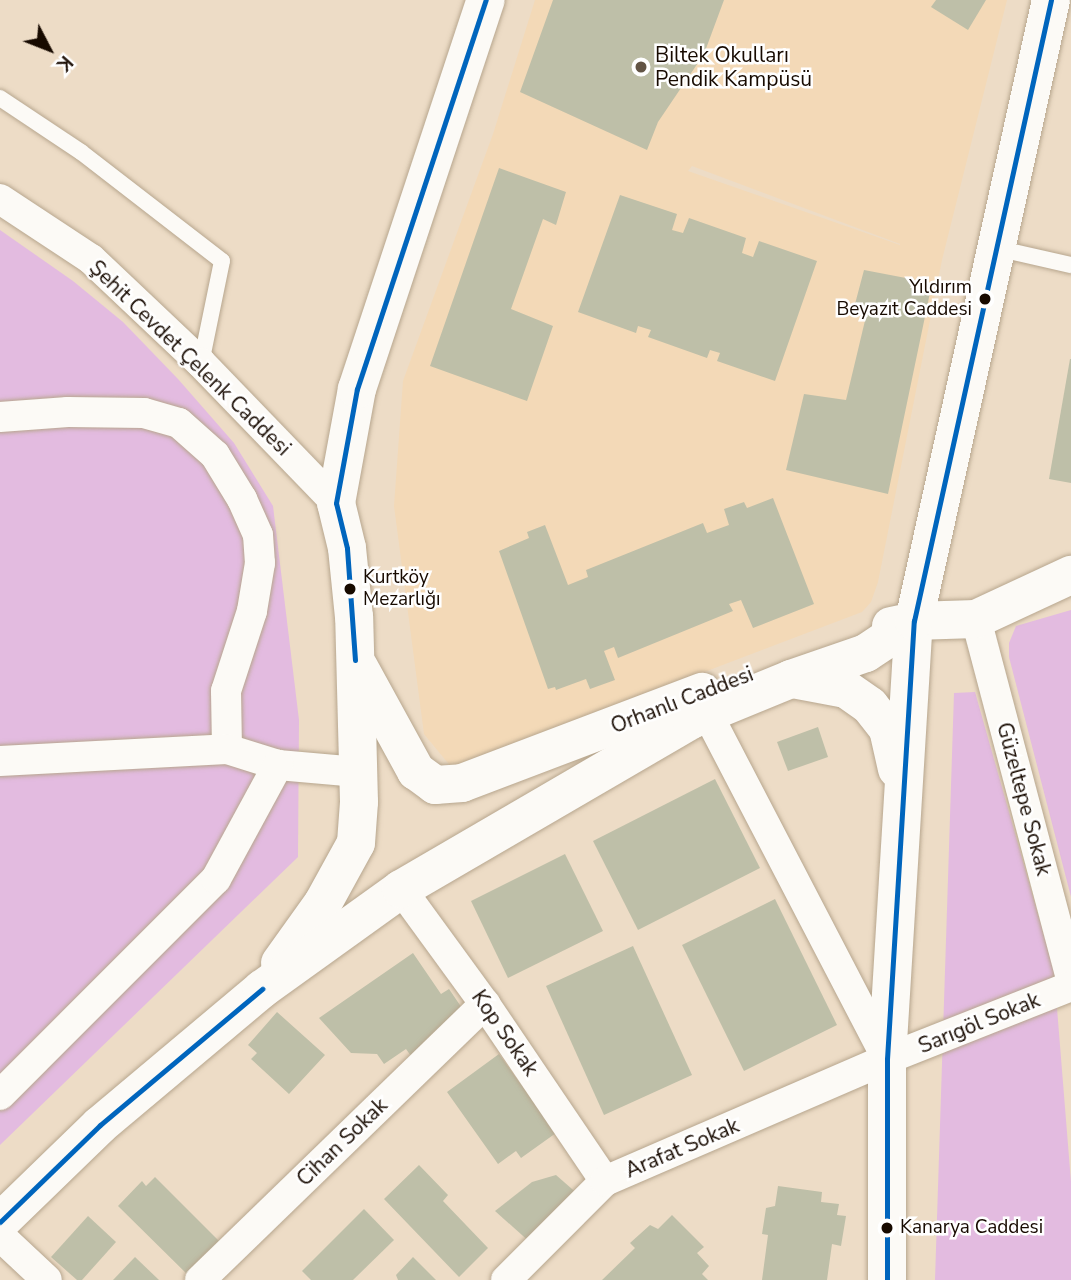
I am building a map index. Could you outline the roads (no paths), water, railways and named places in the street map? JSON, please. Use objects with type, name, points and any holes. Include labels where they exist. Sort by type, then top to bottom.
[{"type":"street","points":[[262,989],[323,903],[355,843],[358,772],[354,617],[347,548],[336,503],[361,376],[486,0]]},
{"type":"street","points":[[887,1280],[887,1059],[914,621],[1051,0]]},
{"type":"street","name":"Şehit Cevdet Çelenk Caddesi","points":[[0,199],[91,259],[201,363],[336,503]]},
{"type":"street","points":[[0,417],[68,412],[144,413],[179,423],[215,455],[242,499],[258,534],[260,563],[252,611],[226,691],[227,749]]},
{"type":"street","name":"Orhanlı Caddesi","points":[[355,660],[416,771],[435,785],[462,783],[856,634],[914,621],[976,619],[1071,575]]},
{"type":"street","name":"Güzeltepe Sokak","points":[[976,619],[1071,979]]},
{"type":"street","points":[[0,1222],[100,1125],[262,989],[401,888],[707,713],[791,679],[866,653],[914,621]]},
{"type":"street","points":[[791,679],[846,689],[870,706],[888,729],[904,794]]},
{"type":"street","points":[[707,713],[887,1059]]},
{"type":"street","points":[[0,761],[227,749],[278,765],[358,772]]},
{"type":"street","points":[[0,1095],[216,879],[278,765]]},
{"type":"street","name":"Kop Sokak","points":[[401,888],[485,1004],[605,1181]]},
{"type":"street","name":"Sarıgöl Sokak","points":[[887,1059],[1071,986]]},
{"type":"street","name":"Cihan Sokak","points":[[200,1280],[485,1004]]},
{"type":"street","name":"Arafat Sokak","points":[[506,1280],[605,1181],[887,1059]]},
{"type":"street","points":[[0,1236],[47,1280]]},
{"type":"lane","points":[[0,98],[81,152],[222,261],[201,363]]},
{"type":"lane","points":[[996,248],[1071,265]]},
{"type":"place","name":"Biltek Okulları Pendik Kampüsü","points":[[641,67]]},
{"type":"place","name":"Yıldırım Beyazıt Caddesi","points":[[985,299]]},
{"type":"place","name":"Kurtköy Mezarlığı","points":[[350,589]]},
{"type":"place","name":"Kanarya Caddesi","points":[[887,1228]]}]
